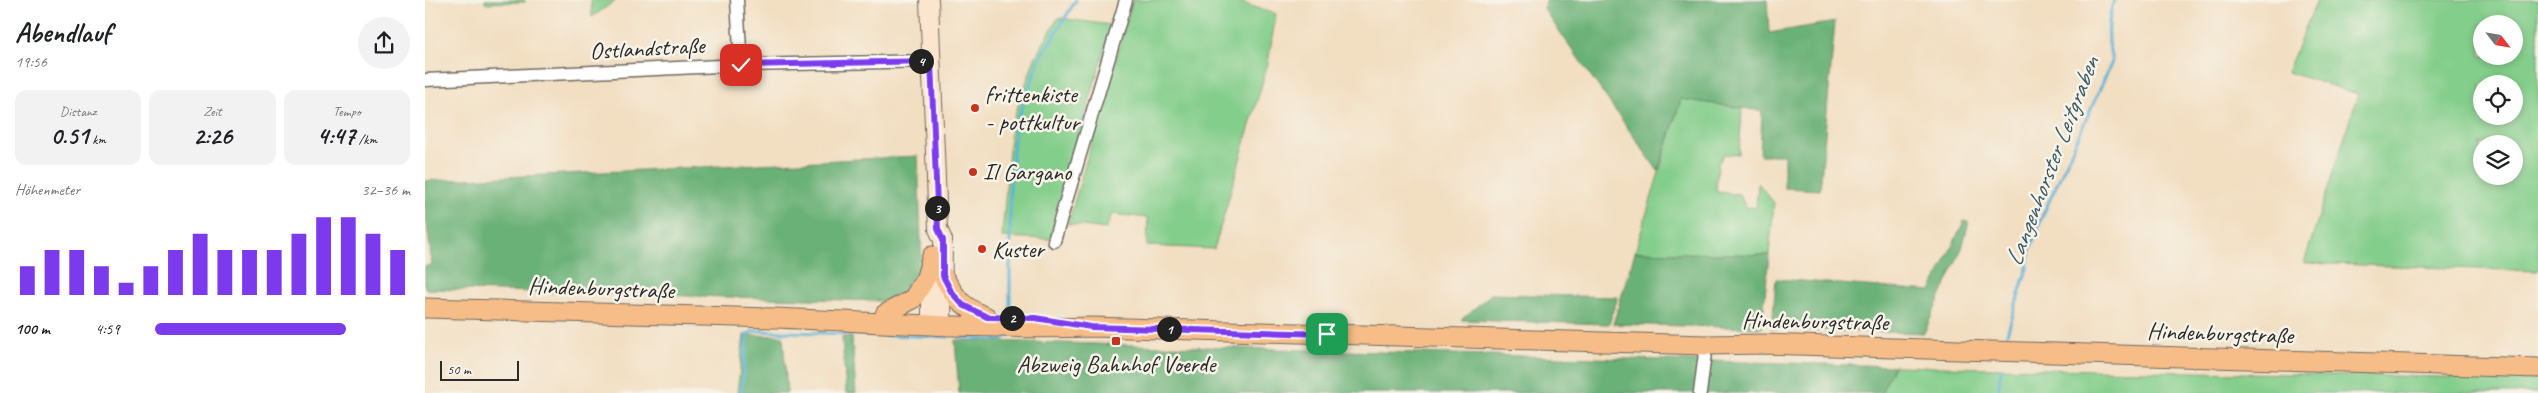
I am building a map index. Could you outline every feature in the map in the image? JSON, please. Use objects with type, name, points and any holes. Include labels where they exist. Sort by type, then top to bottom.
[{"type":"main road","points":[[885,314],[913,299],[926,277],[932,256]]},
{"type":"main road","points":[[943,276],[959,301],[971,310],[987,317]]},
{"type":"main road","name":"Hindenburgstraße","points":[[425,308],[776,318],[937,320],[987,317],[1035,318],[1091,327]]},
{"type":"main road","name":"Hindenburgstraße","points":[[776,318],[885,314],[1033,329],[1091,327],[1706,345],[1764,344],[2538,368]]},
{"type":"street","points":[[737,0],[741,65]]},
{"type":"street","points":[[929,0],[938,229],[943,240],[943,276],[937,320]]},
{"type":"street","points":[[1054,241],[1126,0]]},
{"type":"street","name":"Ostlandstraße","points":[[425,80],[741,65],[931,61]]},
{"type":"street","points":[[937,320],[932,256],[933,240],[938,229]]},
{"type":"street","points":[[1700,393],[1706,345]]},
{"type":"green space","points":[[485,0],[525,0],[525,2],[485,3]]},
{"type":"green space","points":[[591,0],[616,0],[592,17]]},
{"type":"green space","points":[[1133,0],[1232,0],[1276,14],[1268,63],[1214,249],[1147,246],[1148,218],[1112,214],[1106,229],[1068,224]]},
{"type":"green space","points":[[1547,0],[1767,0],[1769,33],[1835,22],[1820,190],[1784,188],[1784,155],[1760,155],[1762,111],[1681,99],[1658,171],[1543,8]]},
{"type":"green space","points":[[2317,0],[2538,0],[2538,271],[2304,263],[2358,94],[2287,72]]},
{"type":"green space","points":[[1058,18],[1111,25],[1050,239],[1002,237],[1011,126],[1035,58]]},
{"type":"green space","points":[[1681,99],[1742,108],[1739,154],[1724,154],[1718,164],[1716,192],[1739,194],[1746,207],[1756,208],[1758,183],[1774,203],[1769,255],[1635,252]]},
{"type":"green space","points":[[918,156],[922,267],[905,291],[883,301],[425,289],[425,266],[432,265],[425,207],[425,181]]},
{"type":"green space","points":[[1964,221],[1969,222],[1962,248],[1924,333],[1772,329],[1776,279],[1931,291]]},
{"type":"green space","points":[[1635,252],[1769,255],[1762,328],[1613,324]]},
{"type":"green space","points":[[1491,294],[1618,297],[1609,324],[1461,320]]},
{"type":"green space","points":[[744,335],[783,336],[787,393],[737,393]]},
{"type":"green space","points":[[842,337],[852,337],[856,393],[846,393]]},
{"type":"green space","points":[[955,340],[1699,361],[1695,393],[959,393]]},
{"type":"green space","points":[[1709,361],[1894,366],[1881,393],[1705,393]]},
{"type":"green space","points":[[1894,366],[2538,379],[2538,393],[1881,393]]},
{"type":"waterway","points":[[1010,309],[1010,189],[1015,127],[1039,60],[1076,0]]},
{"type":"waterway","name":"Langenhorster Leitgraben","points":[[2007,334],[2027,268],[2029,253],[2041,219],[2112,62],[2109,31],[2110,15],[2114,0]]},
{"type":"waterway","points":[[741,393],[747,335],[753,331],[948,337]]},
{"type":"waterway","points":[[959,337],[1002,340],[1010,334]]},
{"type":"waterway","name":"Langenhorster Leitgraben","points":[[1998,393],[2001,370]]},
{"type":"place","name":"frittenkiste - pottkultur","points":[[975,108]]},
{"type":"place","name":"Il Gargano","points":[[973,172]]},
{"type":"place","name":"Kuster","points":[[982,249]]},
{"type":"place","name":"Abzweig Bahnhof Voerde","points":[[1116,341]]},
{"type":"route","points":[[741,65],[931,61],[938,229],[943,240],[943,276],[952,293],[963,305],[971,310],[987,317],[1035,318],[1091,327],[1327,334]]}]
